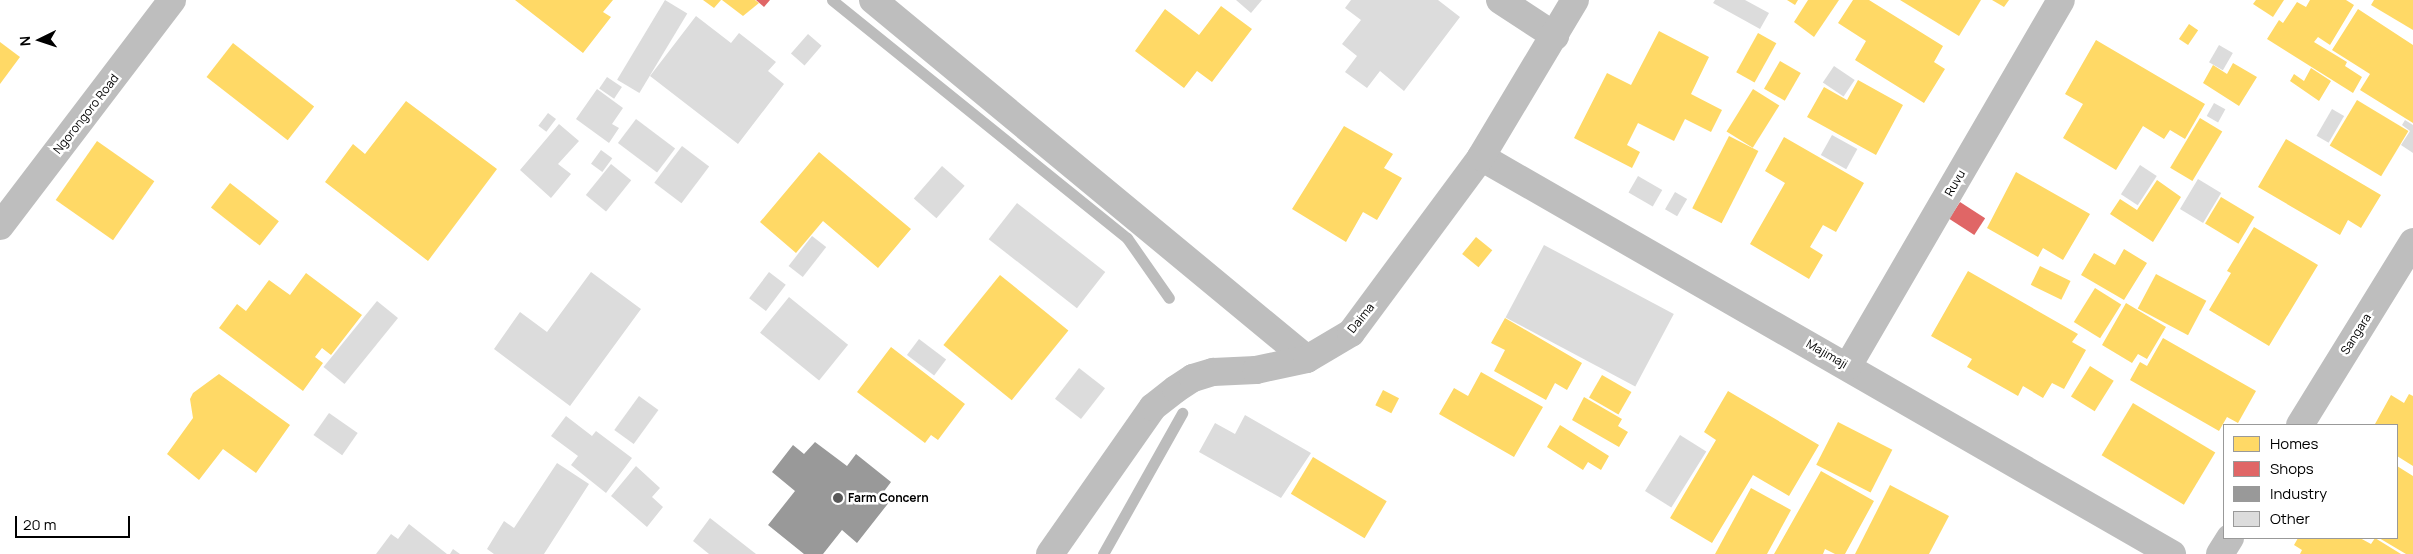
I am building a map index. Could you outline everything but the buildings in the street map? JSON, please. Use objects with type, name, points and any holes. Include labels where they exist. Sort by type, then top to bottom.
[{"type":"street","name":"Ngorongoro Road","points":[[0,226],[172,0]]},
{"type":"street","points":[[873,0],[1307,359]]},
{"type":"street","points":[[1500,0],[1555,36]]},
{"type":"street","name":"Daima","points":[[1050,554],[1153,406],[1193,378],[1212,372],[1256,370],[1307,359],[1351,333],[1480,157],[1555,36],[1575,0]]},
{"type":"street","name":"Ruvu","points":[[1848,366],[2061,0]]},
{"type":"street","name":"Majimaji","points":[[1480,157],[1848,366],[2172,554]]},
{"type":"street","name":"Sangara","points":[[2301,424],[2413,242]]},
{"type":"street","points":[[2220,554],[2229,539]]},
{"type":"waterway","points":[[832,0],[1127,238],[1169,298]]},
{"type":"waterway","points":[[1103,554],[1182,413]]},
{"type":"place","name":"Farm Concern","points":[[838,498]]}]
